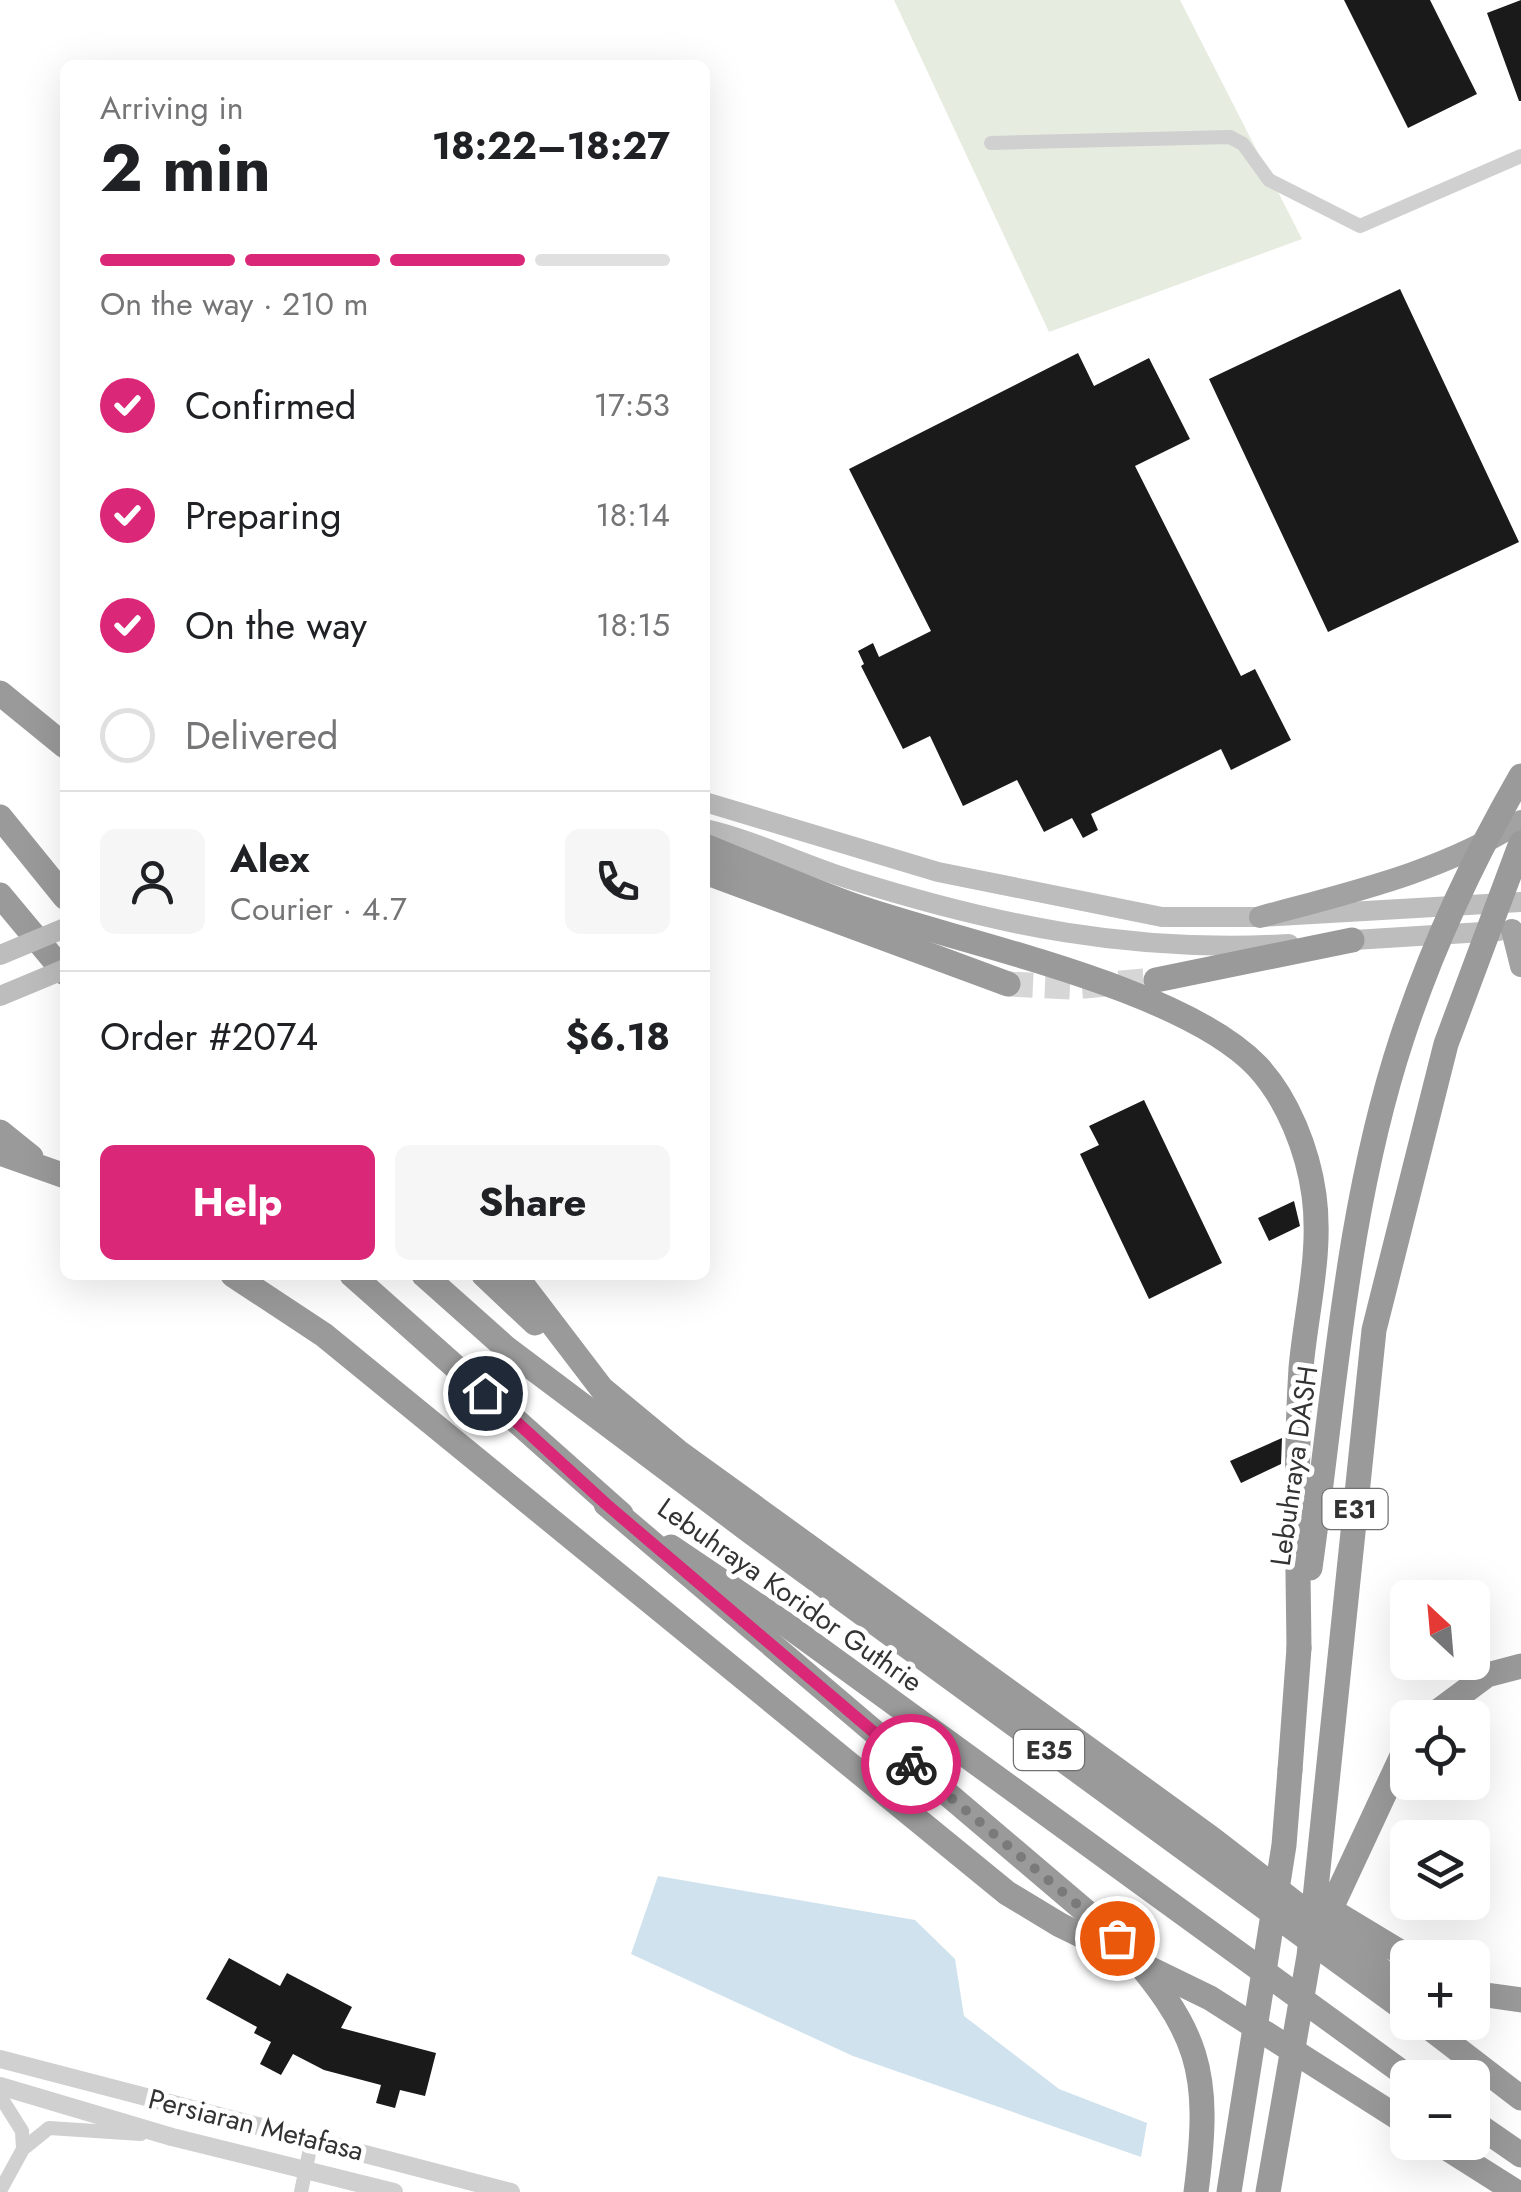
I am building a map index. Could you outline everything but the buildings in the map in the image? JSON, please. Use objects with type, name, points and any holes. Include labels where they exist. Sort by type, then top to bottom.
[{"type":"highway","points":[[0,692],[60,742]]},
{"type":"highway","name":"Lebuhraya DASH","points":[[1229,2192],[1284,1845],[1299,1648],[1354,1242],[1398,1054],[1474,857],[1521,776]]},
{"type":"highway","points":[[0,818],[60,892]]},
{"type":"highway","points":[[1260,917],[1386,882],[1493,839],[1521,821]]},
{"type":"highway","name":"E31","points":[[1268,2192],[1310,1956],[1374,1330],[1446,1044],[1521,843]]},
{"type":"highway","points":[[710,848],[853,905],[1154,1003],[1214,1033],[1257,1066],[1305,1153],[1314,1197],[1315,1249],[1302,1368],[1299,1648]]},
{"type":"highway","points":[[710,874],[1008,984]]},
{"type":"highway","points":[[0,895],[60,965]]},
{"type":"highway","points":[[1516,929],[1521,966]]},
{"type":"highway","points":[[1156,980],[1352,940]]},
{"type":"highway","points":[[0,1132],[54,1171]]},
{"type":"highway","points":[[0,1153],[54,1171]]},
{"type":"highway","points":[[241,1280],[324,1334],[1007,1893],[1060,1925],[1210,1998],[1390,2112]]},
{"type":"highway","name":"Lebuhraya Koridor Guthrie","points":[[358,1280],[606,1504],[788,1626],[1390,2063]]},
{"type":"highway","name":"Lebuhraya Koridor Guthrie","points":[[430,1280],[506,1348],[751,1532],[1390,1999]]},
{"type":"highway","points":[[489,1280],[602,1389],[676,1450],[1212,1838],[1390,1977]]},
{"type":"highway","points":[[518,1280],[602,1389]]},
{"type":"highway","points":[[606,1504],[1117,1938],[1152,1978],[1180,2018],[1200,2070],[1206,2119],[1196,2192]]},
{"type":"highway","points":[[1453,1700],[1487,1675],[1521,1666]]},
{"type":"highway","points":[[1310,1956],[1390,1782]]},
{"type":"highway","points":[[1212,1838],[1390,1946]]},
{"type":"highway","points":[[1490,1996],[1521,2000]]},
{"type":"highway","points":[[1446,2040],[1521,2098]]},
{"type":"highway","points":[[1454,2040],[1471,2058]]},
{"type":"highway","points":[[1490,2133],[1513,2149]]},
{"type":"highway","points":[[1465,2160],[1513,2191]]},
{"type":"main road","points":[[710,804],[938,872],[1162,917],[1260,917],[1521,902]]},
{"type":"main road","points":[[710,831],[849,879],[1045,932],[1152,946],[1352,940],[1516,929]]},
{"type":"main road","points":[[0,956],[60,930]]},
{"type":"main road","points":[[0,996],[60,973]]},
{"type":"street","points":[[991,144],[1230,137],[1243,144],[1269,180],[1360,226],[1521,156]]},
{"type":"street","name":"Persiaran Metafasa","points":[[0,2059],[511,2192]]},
{"type":"street","name":"Persiaran Metafasa","points":[[0,2086],[172,2137],[394,2192]]},
{"type":"street","points":[[0,2096],[22,2131],[23,2148]]},
{"type":"street","points":[[0,2191],[23,2148],[49,2128],[172,2137]]},
{"type":"street","points":[[301,2192],[312,2140]]},
{"type":"shaded area","points":[[894,0],[1180,0],[1302,239],[1049,332]]},
{"type":"water","points":[[658,1876],[915,1920],[955,1959],[964,2016],[1059,2089],[1147,2123],[1141,2157],[853,2056],[631,1954]]},
{"type":"tunnel","points":[[1008,984],[1072,987],[1156,980]]},
{"type":"way so far","points":[[911,1764],[1117,1938]]},
{"type":"route","points":[[485,1393],[606,1504],[911,1764]]}]
